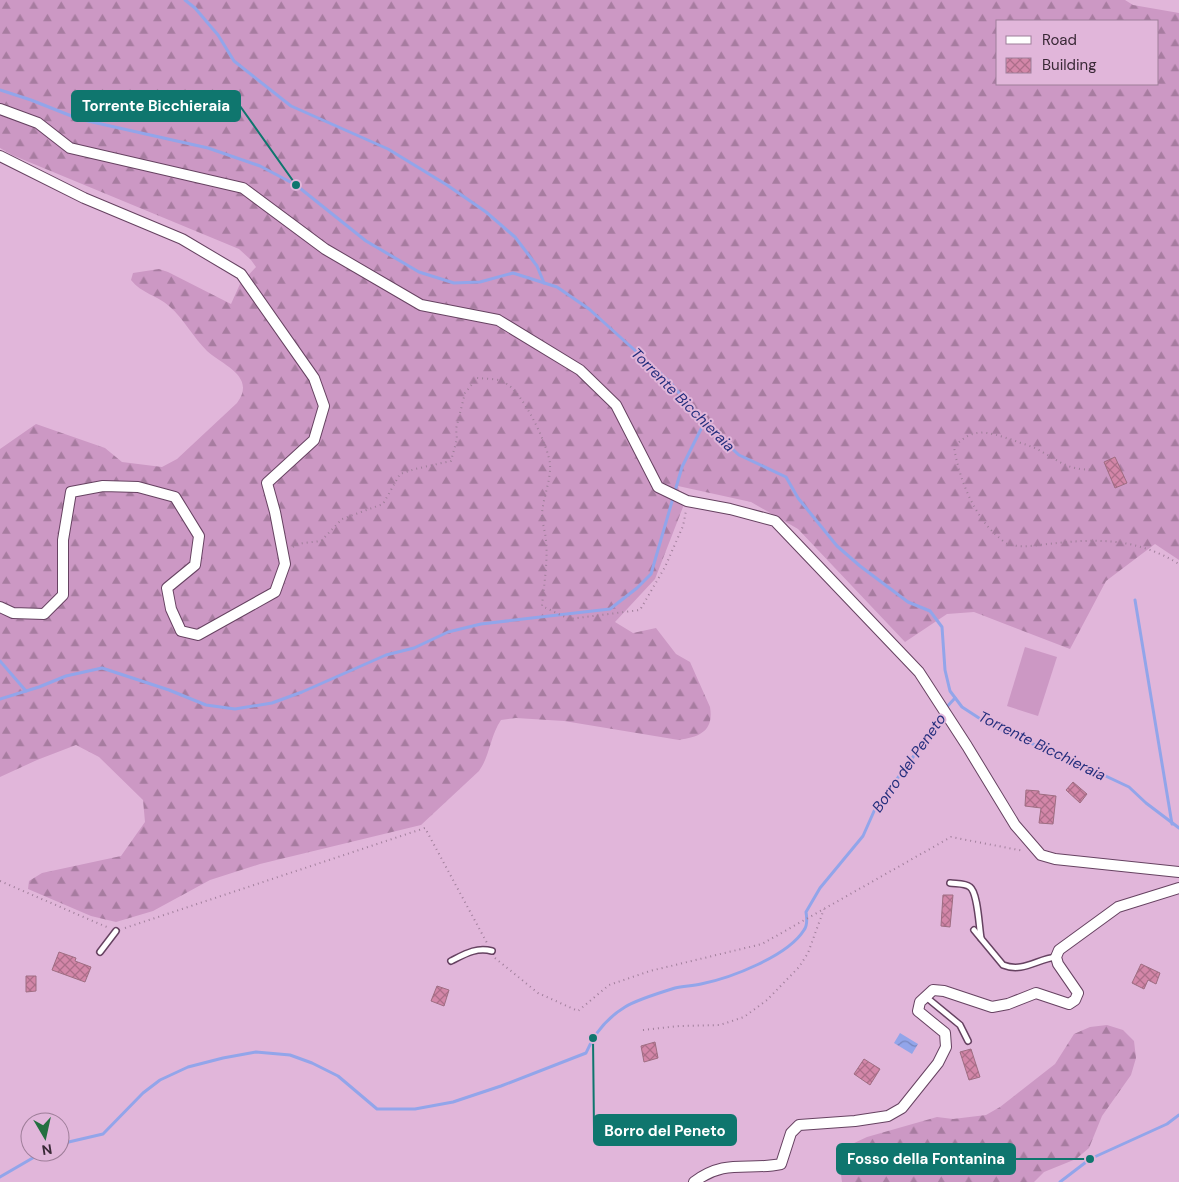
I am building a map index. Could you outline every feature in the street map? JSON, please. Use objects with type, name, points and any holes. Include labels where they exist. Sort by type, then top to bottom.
[{"type":"street","points":[[0,109],[38,123],[70,148],[243,188],[325,249],[421,305],[498,320],[580,370],[616,405],[658,487],[687,501],[730,508],[775,521],[919,672],[967,746],[1014,826],[1041,854],[1055,859],[1179,872]]},
{"type":"street","points":[[0,156],[84,198],[182,239],[242,274],[314,378],[324,406],[314,440],[267,483],[275,512],[285,564],[275,592],[198,635],[181,631],[170,610],[167,588],[195,564],[199,536],[175,498],[138,487],[103,486],[71,492],[64,540],[63,595],[44,614],[13,613],[0,607]]},
{"type":"street","points":[[694,1182],[705,1174],[730,1166],[771,1166],[781,1164],[791,1133],[799,1125],[855,1121],[888,1116],[902,1108],[938,1063],[946,1047],[945,1033],[918,1011],[920,1002],[933,990],[944,991],[992,1007],[1008,1004],[1036,993],[1069,1004],[1075,1000],[1078,993],[1058,964],[1056,957],[1060,950],[1118,907],[1179,888]]},
{"type":"lane","points":[[950,883],[968,886],[975,893],[981,938]]},
{"type":"lane","points":[[974,930],[1003,965],[1010,968],[1023,968],[1048,958],[1056,957]]},
{"type":"lane","points":[[100,952],[116,931]]},
{"type":"lane","points":[[451,961],[481,948],[492,951]]},
{"type":"lane","points":[[926,997],[960,1025],[968,1041]]},
{"type":"path","points":[[283,555],[296,544],[321,541],[342,519],[383,504],[400,474],[451,461],[457,438],[456,429],[465,393],[477,378],[499,380],[507,383],[516,391],[524,402],[539,432],[550,462],[550,478],[542,514],[546,541],[542,606],[569,619],[640,610],[665,567],[683,526],[687,501]]},
{"type":"path","points":[[1095,469],[1082,470],[1056,462],[1034,448],[982,431],[964,437],[954,448],[957,468],[968,494],[986,526],[1006,544],[1022,546],[1074,541],[1120,542],[1160,553],[1179,564]]},
{"type":"path","points":[[0,882],[116,931],[425,828],[497,960],[538,993],[578,1012],[609,985],[650,971],[762,944],[950,837],[1041,854]]},
{"type":"path","points":[[643,1030],[679,1026],[720,1025],[744,1017],[767,1000],[799,967],[808,953],[824,909]]},
{"type":"green space","points":[[0,0],[1125,0],[1133,5],[1179,13],[1179,560],[1155,544],[1106,581],[1070,649],[974,612],[947,614],[905,642],[798,529],[751,502],[678,486],[683,507],[655,579],[615,622],[633,633],[656,628],[676,654],[690,662],[710,707],[711,715],[707,727],[699,735],[679,740],[564,721],[516,718],[501,720],[494,733],[486,759],[479,771],[421,825],[260,864],[210,880],[153,911],[116,922],[91,916],[28,889],[29,881],[42,873],[121,856],[145,822],[143,800],[99,757],[76,745],[0,777],[0,449],[36,424],[105,448],[122,462],[162,467],[177,459],[237,403],[242,394],[243,385],[235,372],[207,351],[169,306],[131,280],[133,273],[159,269],[231,304],[240,284],[256,267],[239,249],[12,155],[0,148]]},
{"type":"green space","points":[[1025,647],[1057,657],[1038,716],[1007,706]]},
{"type":"green space","points":[[1107,1025],[1123,1030],[1134,1041],[1136,1058],[1131,1075],[1102,1116],[1089,1148],[1076,1159],[1044,1172],[1034,1182],[842,1182],[841,1175],[844,1158],[852,1144],[867,1137],[937,1117],[953,1119],[986,1115],[1000,1107],[1055,1064],[1074,1034],[1090,1027]]},
{"type":"water","points":[[900,1033],[918,1044],[912,1054],[894,1043]]},
{"type":"building","points":[[1115,457],[1127,483],[1115,488],[1104,462]]},
{"type":"building","points":[[1073,782],[1087,794],[1080,803],[1066,790]]},
{"type":"building","points":[[1026,790],[1039,791],[1039,794],[1056,796],[1053,824],[1039,823],[1041,808],[1025,806]]},
{"type":"building","points":[[943,895],[953,895],[950,927],[941,926]]},
{"type":"building","points":[[59,952],[76,958],[75,961],[91,967],[85,982],[52,970]]},
{"type":"building","points":[[1141,964],[1160,973],[1156,984],[1148,980],[1144,989],[1132,983]]},
{"type":"building","points":[[26,976],[36,976],[36,991],[26,992]]},
{"type":"building","points":[[437,986],[449,990],[444,1006],[431,1001]]},
{"type":"building","points":[[655,1042],[658,1058],[644,1062],[641,1046]]},
{"type":"building","points":[[971,1049],[980,1077],[969,1080],[960,1052]]},
{"type":"building","points":[[864,1059],[880,1069],[870,1085],[854,1074]]},
{"type":"waterway","points":[[185,0],[195,8],[218,35],[234,61],[291,106],[388,149],[447,185],[486,212],[515,237],[537,266],[544,283]]},
{"type":"waterway","name":"Torrente Bicchieraia","points":[[0,90],[79,119],[208,148],[260,166],[296,185],[366,241],[419,272],[454,283],[480,282],[513,273],[557,287],[589,309],[669,381],[704,423],[739,455],[786,477],[798,498],[837,546],[860,566],[908,602],[930,611],[942,627],[945,670],[950,691],[962,707],[1015,737],[1061,755],[1129,787],[1146,803],[1179,828]]},
{"type":"waterway","points":[[0,699],[39,687],[66,676],[102,668],[169,690],[206,705],[235,709],[272,703],[302,692],[386,655],[414,648],[448,632],[481,624],[610,609],[637,588],[651,574],[682,467],[704,423]]},
{"type":"waterway","points":[[1135,600],[1172,824]]},
{"type":"waterway","points":[[0,661],[26,691]]},
{"type":"waterway","name":"Borro del Peneto","points":[[70,1142],[103,1134],[143,1093],[160,1080],[188,1067],[256,1052],[290,1055],[312,1063],[338,1076],[377,1109],[415,1109],[453,1102],[501,1086],[586,1053],[602,1027],[618,1011],[630,1004],[675,988],[698,985],[743,971],[772,957],[796,940],[805,928],[807,921],[806,912],[820,888],[863,836],[875,809],[913,757],[943,711],[955,698]]},
{"type":"waterway","points":[[1060,1182],[1090,1159],[1167,1124],[1179,1115]]},
{"type":"waterway","name":"Borro del Peneto","points":[[0,1177],[26,1162]]},
{"type":"place","name":"Torrente Bicchieraia","points":[[296,185]]},
{"type":"place","name":"Borro del Peneto","points":[[593,1038]]},
{"type":"place","name":"Fosso della Fontanina","points":[[1090,1159]]}]
